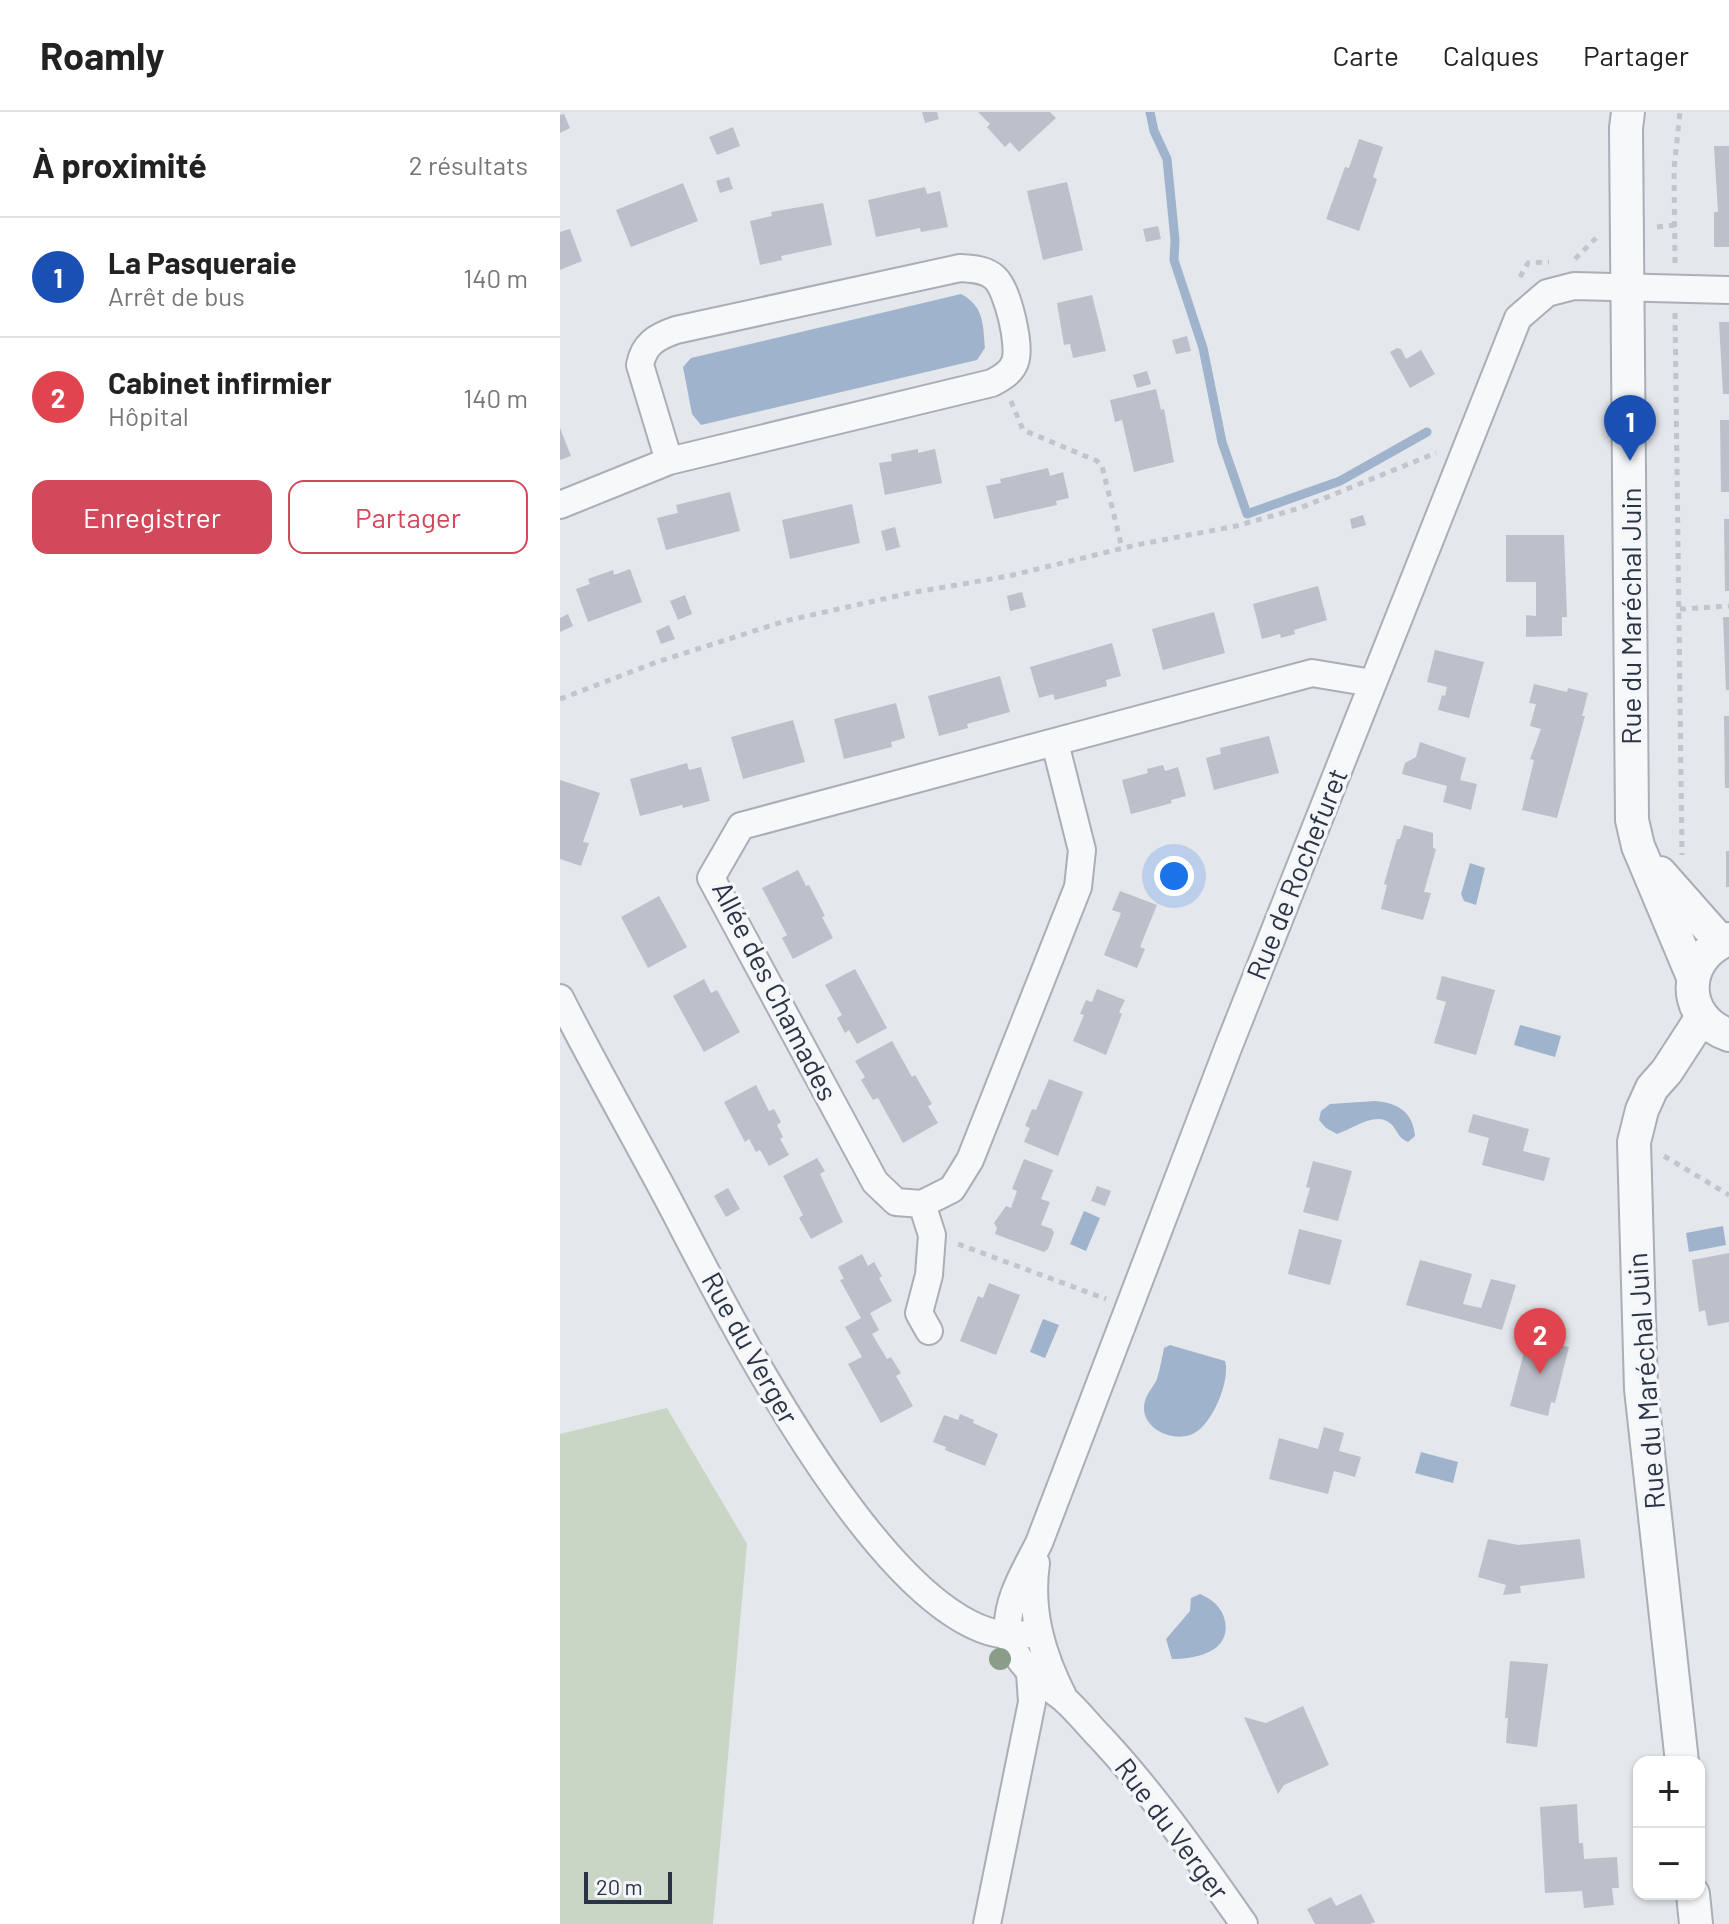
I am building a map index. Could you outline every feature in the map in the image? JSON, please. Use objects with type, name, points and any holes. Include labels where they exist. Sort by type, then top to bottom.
[{"type":"street","name":"Rue du Maréchal Juin","points":[[1628,112],[1625,148],[1632,820],[1638,846],[1693,977],[1695,1003],[1702,1017],[1667,1071],[1652,1088],[1642,1110],[1634,1142],[1641,1389],[1681,1756]]},
{"type":"street","points":[[560,505],[669,461],[992,383],[1003,377],[1015,362],[1012,319],[1002,287],[995,278],[976,269],[960,268],[659,336],[642,353],[640,365],[669,461]]},
{"type":"street","name":"Rue de Rochefuret","points":[[1009,1636],[1011,1607],[1039,1543],[1228,1048],[1518,318],[1537,299],[1559,289],[1585,286],[1729,290]]},
{"type":"street","name":"Allée des Chamades","points":[[922,1204],[896,1202],[875,1182],[711,878],[741,826],[1312,673],[1372,683]]},
{"type":"street","points":[[929,1331],[919,1313],[929,1275],[932,1235],[922,1204],[952,1189],[970,1160],[1078,887],[1082,850],[1055,743]]},
{"type":"street","name":"Rue du Maréchal Juin","points":[[1638,846],[1681,900],[1725,941]]},
{"type":"street","points":[[1693,977],[1698,962],[1710,949],[1725,941]]},
{"type":"street","name":"Rue du Verger","points":[[560,998],[772,1389],[837,1492],[876,1542],[934,1598],[969,1621],[1009,1636],[1030,1673],[1065,1700],[1126,1766],[1244,1924]]},
{"type":"street","points":[[1702,1017],[1729,1035]]},
{"type":"street","name":"Rue de Rochefuret","points":[[1038,1631],[1034,1595],[1039,1543]]},
{"type":"street","points":[[1009,1636],[1038,1631]]},
{"type":"street","name":"Rue du Verger","points":[[1038,1631],[1065,1700]]},
{"type":"street","points":[[987,1924],[1033,1691],[1030,1673]]},
{"type":"street","points":[[1024,1740],[1036,1717],[1065,1700]]},
{"type":"street","points":[[1694,1900],[1696,1924]]},
{"type":"path","points":[[1680,112],[1674,169],[1683,865]]},
{"type":"path","points":[[1003,377],[1023,430],[1097,461],[1102,466],[1122,548]]},
{"type":"path","points":[[560,699],[657,662],[785,621],[910,593],[1009,576],[1122,548],[1236,526],[1300,508],[1448,448]]},
{"type":"path","points":[[1680,609],[1729,606]]},
{"type":"path","points":[[1634,1142],[1674,1161],[1729,1195]]},
{"type":"path","points":[[932,1235],[1110,1301]]},
{"type":"green space","points":[[667,1408],[747,1544],[713,1924],[560,1924],[560,1434]]},
{"type":"water","points":[[961,294],[974,304],[983,324],[985,348],[977,360],[701,425],[692,414],[683,367],[691,358]]},
{"type":"water","points":[[1470,863],[1485,868],[1476,905],[1464,901],[1461,894]]},
{"type":"water","points":[[1520,1025],[1561,1036],[1555,1057],[1514,1045]]},
{"type":"water","points":[[1375,1101],[1397,1106],[1407,1114],[1415,1136],[1408,1142],[1391,1124],[1379,1119],[1337,1134],[1319,1120],[1321,1111],[1330,1104]]},
{"type":"water","points":[[1084,1211],[1100,1218],[1086,1251],[1070,1244]]},
{"type":"water","points":[[1723,1226],[1726,1245],[1689,1252],[1686,1233]]},
{"type":"water","points":[[1043,1319],[1059,1325],[1045,1358],[1030,1352]]},
{"type":"water","points":[[1170,1345],[1225,1361],[1225,1380],[1212,1414],[1198,1431],[1182,1437],[1157,1430],[1146,1418],[1144,1410],[1146,1398],[1157,1379],[1164,1348]]},
{"type":"water","points":[[1421,1452],[1458,1462],[1453,1483],[1415,1473]]},
{"type":"water","points":[[1200,1594],[1213,1601],[1222,1612],[1225,1621],[1223,1640],[1210,1652],[1172,1659],[1166,1639],[1190,1611],[1191,1598]]},
{"type":"building","points":[[922,112],[937,112],[939,119],[925,123]]},
{"type":"building","points":[[978,112],[1050,112],[1056,118],[1019,152],[1010,142],[1005,147]]},
{"type":"building","points":[[564,114],[570,128],[560,133],[560,115]]},
{"type":"building","points":[[733,127],[740,146],[717,155],[709,137]]},
{"type":"building","points":[[1359,139],[1383,147],[1373,177],[1377,179],[1359,231],[1326,219]]},
{"type":"building","points":[[1714,146],[1729,146],[1729,247],[1714,247],[1714,212],[1718,212]]},
{"type":"building","points":[[729,177],[733,189],[720,193],[716,181]]},
{"type":"building","points":[[1067,182],[1083,250],[1043,260],[1027,191]]},
{"type":"building","points":[[683,183],[698,221],[631,247],[616,210]]},
{"type":"building","points":[[925,187],[927,194],[940,191],[948,227],[921,232],[920,228],[876,237],[868,200]]},
{"type":"building","points":[[823,203],[832,245],[781,256],[782,260],[760,265],[750,221],[772,216],[771,212]]},
{"type":"building","points":[[1158,226],[1161,239],[1146,242],[1143,229]]},
{"type":"building","points":[[570,229],[582,261],[560,270],[560,232]]},
{"type":"building","points":[[1092,295],[1106,351],[1073,358],[1070,344],[1064,345],[1057,303]]},
{"type":"building","points":[[1719,322],[1729,322],[1729,394],[1723,394]]},
{"type":"building","points":[[1187,336],[1191,351],[1176,354],[1172,340]]},
{"type":"building","points":[[1401,349],[1406,359],[1421,350],[1435,374],[1410,388],[1390,352]]},
{"type":"building","points":[[1147,371],[1151,384],[1137,388],[1133,375]]},
{"type":"building","points":[[1156,389],[1161,410],[1164,409],[1174,462],[1134,472],[1122,420],[1115,422],[1110,400]]},
{"type":"building","points":[[1720,420],[1729,420],[1729,492],[1721,492]]},
{"type":"building","points":[[560,428],[571,456],[560,460]]},
{"type":"building","points":[[918,449],[918,453],[935,449],[942,483],[885,495],[879,463],[892,461],[891,454]]},
{"type":"building","points":[[1048,468],[1050,476],[1063,472],[1069,498],[1056,501],[1057,505],[994,519],[986,486],[1001,483],[1000,479]]},
{"type":"building","points":[[730,492],[740,531],[666,550],[657,518],[678,513],[676,505]]},
{"type":"building","points":[[852,504],[860,543],[790,559],[782,520]]},
{"type":"building","points":[[1363,515],[1366,525],[1352,529],[1350,519]]},
{"type":"building","points":[[1724,519],[1729,519],[1729,591],[1725,591]]},
{"type":"building","points":[[895,527],[900,547],[886,551],[881,531]]},
{"type":"building","points":[[1506,535],[1564,535],[1567,617],[1562,617],[1562,636],[1526,637],[1526,615],[1536,616],[1536,582],[1506,582]]},
{"type":"building","points":[[630,569],[642,602],[588,622],[576,589],[590,584],[588,579],[613,570],[614,575]]},
{"type":"building","points":[[1318,586],[1327,620],[1294,630],[1295,634],[1262,639],[1253,604]]},
{"type":"building","points":[[1022,592],[1026,607],[1010,611],[1007,596]]},
{"type":"building","points":[[685,595],[692,614],[678,620],[670,601]]},
{"type":"building","points":[[1214,612],[1225,653],[1163,670],[1152,629]]},
{"type":"building","points":[[568,614],[573,626],[560,632],[560,618]]},
{"type":"building","points":[[1723,617],[1729,617],[1729,690],[1726,690]]},
{"type":"building","points":[[669,625],[675,639],[661,644],[656,631]]},
{"type":"building","points":[[1112,643],[1121,676],[1106,680],[1107,686],[1055,700],[1053,694],[1039,698],[1030,667]]},
{"type":"building","points":[[1435,650],[1484,662],[1469,718],[1438,710],[1447,687],[1427,682]]},
{"type":"building","points":[[1000,676],[1010,712],[967,724],[968,728],[939,736],[928,696]]},
{"type":"building","points":[[1534,684],[1567,692],[1568,688],[1588,693],[1582,716],[1585,716],[1557,818],[1522,810],[1534,760],[1530,759],[1541,729],[1530,726],[1536,704],[1529,703]]},
{"type":"building","points":[[896,703],[905,738],[891,742],[892,747],[844,759],[834,719]]},
{"type":"building","points":[[1724,716],[1729,716],[1729,788],[1725,788]]},
{"type":"building","points":[[793,720],[805,762],[743,779],[731,737]]},
{"type":"building","points":[[1269,736],[1279,773],[1214,790],[1206,758],[1221,754],[1220,748]]},
{"type":"building","points":[[1420,742],[1466,758],[1460,780],[1477,784],[1471,810],[1443,802],[1447,786],[1402,774],[1405,763],[1416,757]]},
{"type":"building","points":[[687,763],[689,770],[701,767],[710,801],[640,816],[630,779]]},
{"type":"building","points":[[1163,765],[1165,771],[1178,767],[1186,796],[1131,814],[1122,780]]},
{"type":"building","points":[[560,780],[600,793],[583,842],[589,843],[581,866],[560,859]]},
{"type":"building","points":[[1404,825],[1433,833],[1433,848],[1436,849],[1424,892],[1431,893],[1423,920],[1381,909],[1387,885],[1384,884]]},
{"type":"building","points":[[1726,851],[1729,851],[1729,887],[1726,887]]},
{"type":"building","points":[[798,870],[825,916],[822,917],[833,938],[793,959],[782,938],[787,935],[762,888]]},
{"type":"building","points":[[1120,891],[1157,905],[1140,947],[1145,949],[1137,968],[1104,955],[1121,913],[1112,910]]},
{"type":"building","points":[[659,896],[687,947],[648,968],[621,917]]},
{"type":"building","points":[[855,969],[887,1028],[857,1044],[849,1030],[845,1033],[837,1018],[842,1015],[825,985]]},
{"type":"building","points":[[1442,976],[1495,990],[1476,1055],[1434,1043],[1446,1002],[1436,999]]},
{"type":"building","points":[[704,979],[711,993],[717,990],[740,1032],[704,1052],[673,996]]},
{"type":"building","points":[[1097,989],[1125,1000],[1106,1055],[1073,1041],[1084,1015],[1080,1014],[1086,1000],[1092,1002]]},
{"type":"building","points":[[892,1041],[912,1077],[915,1075],[932,1104],[928,1106],[938,1123],[903,1143],[878,1098],[873,1100],[861,1080],[865,1077],[855,1061]]},
{"type":"building","points":[[1049,1079],[1083,1092],[1058,1156],[1024,1142],[1030,1128],[1025,1126],[1032,1109],[1036,1110]]},
{"type":"building","points":[[756,1085],[769,1111],[774,1109],[781,1122],[777,1125],[783,1137],[780,1139],[789,1155],[769,1166],[749,1139],[745,1142],[724,1102]]},
{"type":"building","points":[[1473,1114],[1529,1129],[1523,1151],[1550,1158],[1544,1181],[1482,1165],[1489,1138],[1468,1132]]},
{"type":"building","points":[[817,1158],[825,1171],[820,1174],[843,1222],[811,1239],[799,1218],[803,1215],[783,1176]]},
{"type":"building","points":[[1024,1159],[1053,1170],[1041,1199],[1050,1202],[1041,1225],[1054,1233],[1044,1252],[995,1234],[997,1228],[994,1223],[1006,1206],[1011,1208],[1017,1191],[1012,1189]]},
{"type":"building","points":[[1313,1161],[1352,1171],[1338,1221],[1303,1212]]},
{"type":"building","points":[[1097,1186],[1111,1191],[1105,1206],[1091,1201]]},
{"type":"building","points":[[728,1188],[740,1209],[726,1217],[714,1196]]},
{"type":"building","points":[[1299,1229],[1342,1240],[1330,1285],[1288,1274]]},
{"type":"building","points":[[1729,1253],[1729,1322],[1708,1326],[1705,1310],[1699,1312],[1692,1260]]},
{"type":"building","points":[[862,1254],[868,1266],[874,1262],[892,1301],[870,1313],[879,1330],[872,1334],[887,1359],[891,1357],[901,1373],[896,1376],[913,1406],[881,1423],[848,1364],[862,1357],[845,1327],[861,1318],[840,1280],[844,1279],[838,1267]]},
{"type":"building","points":[[1420,1260],[1472,1274],[1463,1304],[1481,1308],[1491,1279],[1516,1285],[1502,1330],[1406,1305]]},
{"type":"building","points":[[989,1283],[1020,1295],[996,1355],[960,1341],[978,1296],[983,1298]]},
{"type":"building","points":[[1528,1337],[1569,1347],[1555,1403],[1551,1402],[1548,1416],[1510,1406]]},
{"type":"building","points":[[960,1414],[998,1434],[985,1466],[933,1442],[944,1415],[958,1420]]},
{"type":"building","points":[[1324,1427],[1344,1433],[1339,1451],[1361,1457],[1355,1477],[1334,1471],[1328,1494],[1269,1479],[1279,1438],[1318,1449]]},
{"type":"building","points":[[1488,1539],[1518,1545],[1580,1539],[1585,1578],[1520,1586],[1521,1593],[1503,1595],[1506,1585],[1478,1577]]},
{"type":"building","points":[[1510,1661],[1548,1664],[1537,1747],[1506,1743]]},
{"type":"building","points":[[1303,1706],[1329,1765],[1284,1785],[1278,1794],[1244,1717],[1266,1723]]},
{"type":"building","points":[[1577,1804],[1579,1843],[1583,1843],[1584,1859],[1617,1857],[1619,1888],[1612,1888],[1614,1905],[1584,1908],[1582,1891],[1545,1893],[1540,1807]]},
{"type":"building","points":[[1361,1894],[1375,1922],[1370,1924],[1315,1924],[1307,1909],[1331,1897],[1336,1906]]},
{"type":"waterway","points":[[1150,112],[1154,131],[1167,159],[1174,260],[1203,348],[1222,442],[1247,514],[1340,481],[1427,432]]},
{"type":"place","name":"La Pasqueraie","points":[[1630,461]]},
{"type":"place","name":"Cabinet infirmier","points":[[1540,1374]]}]
